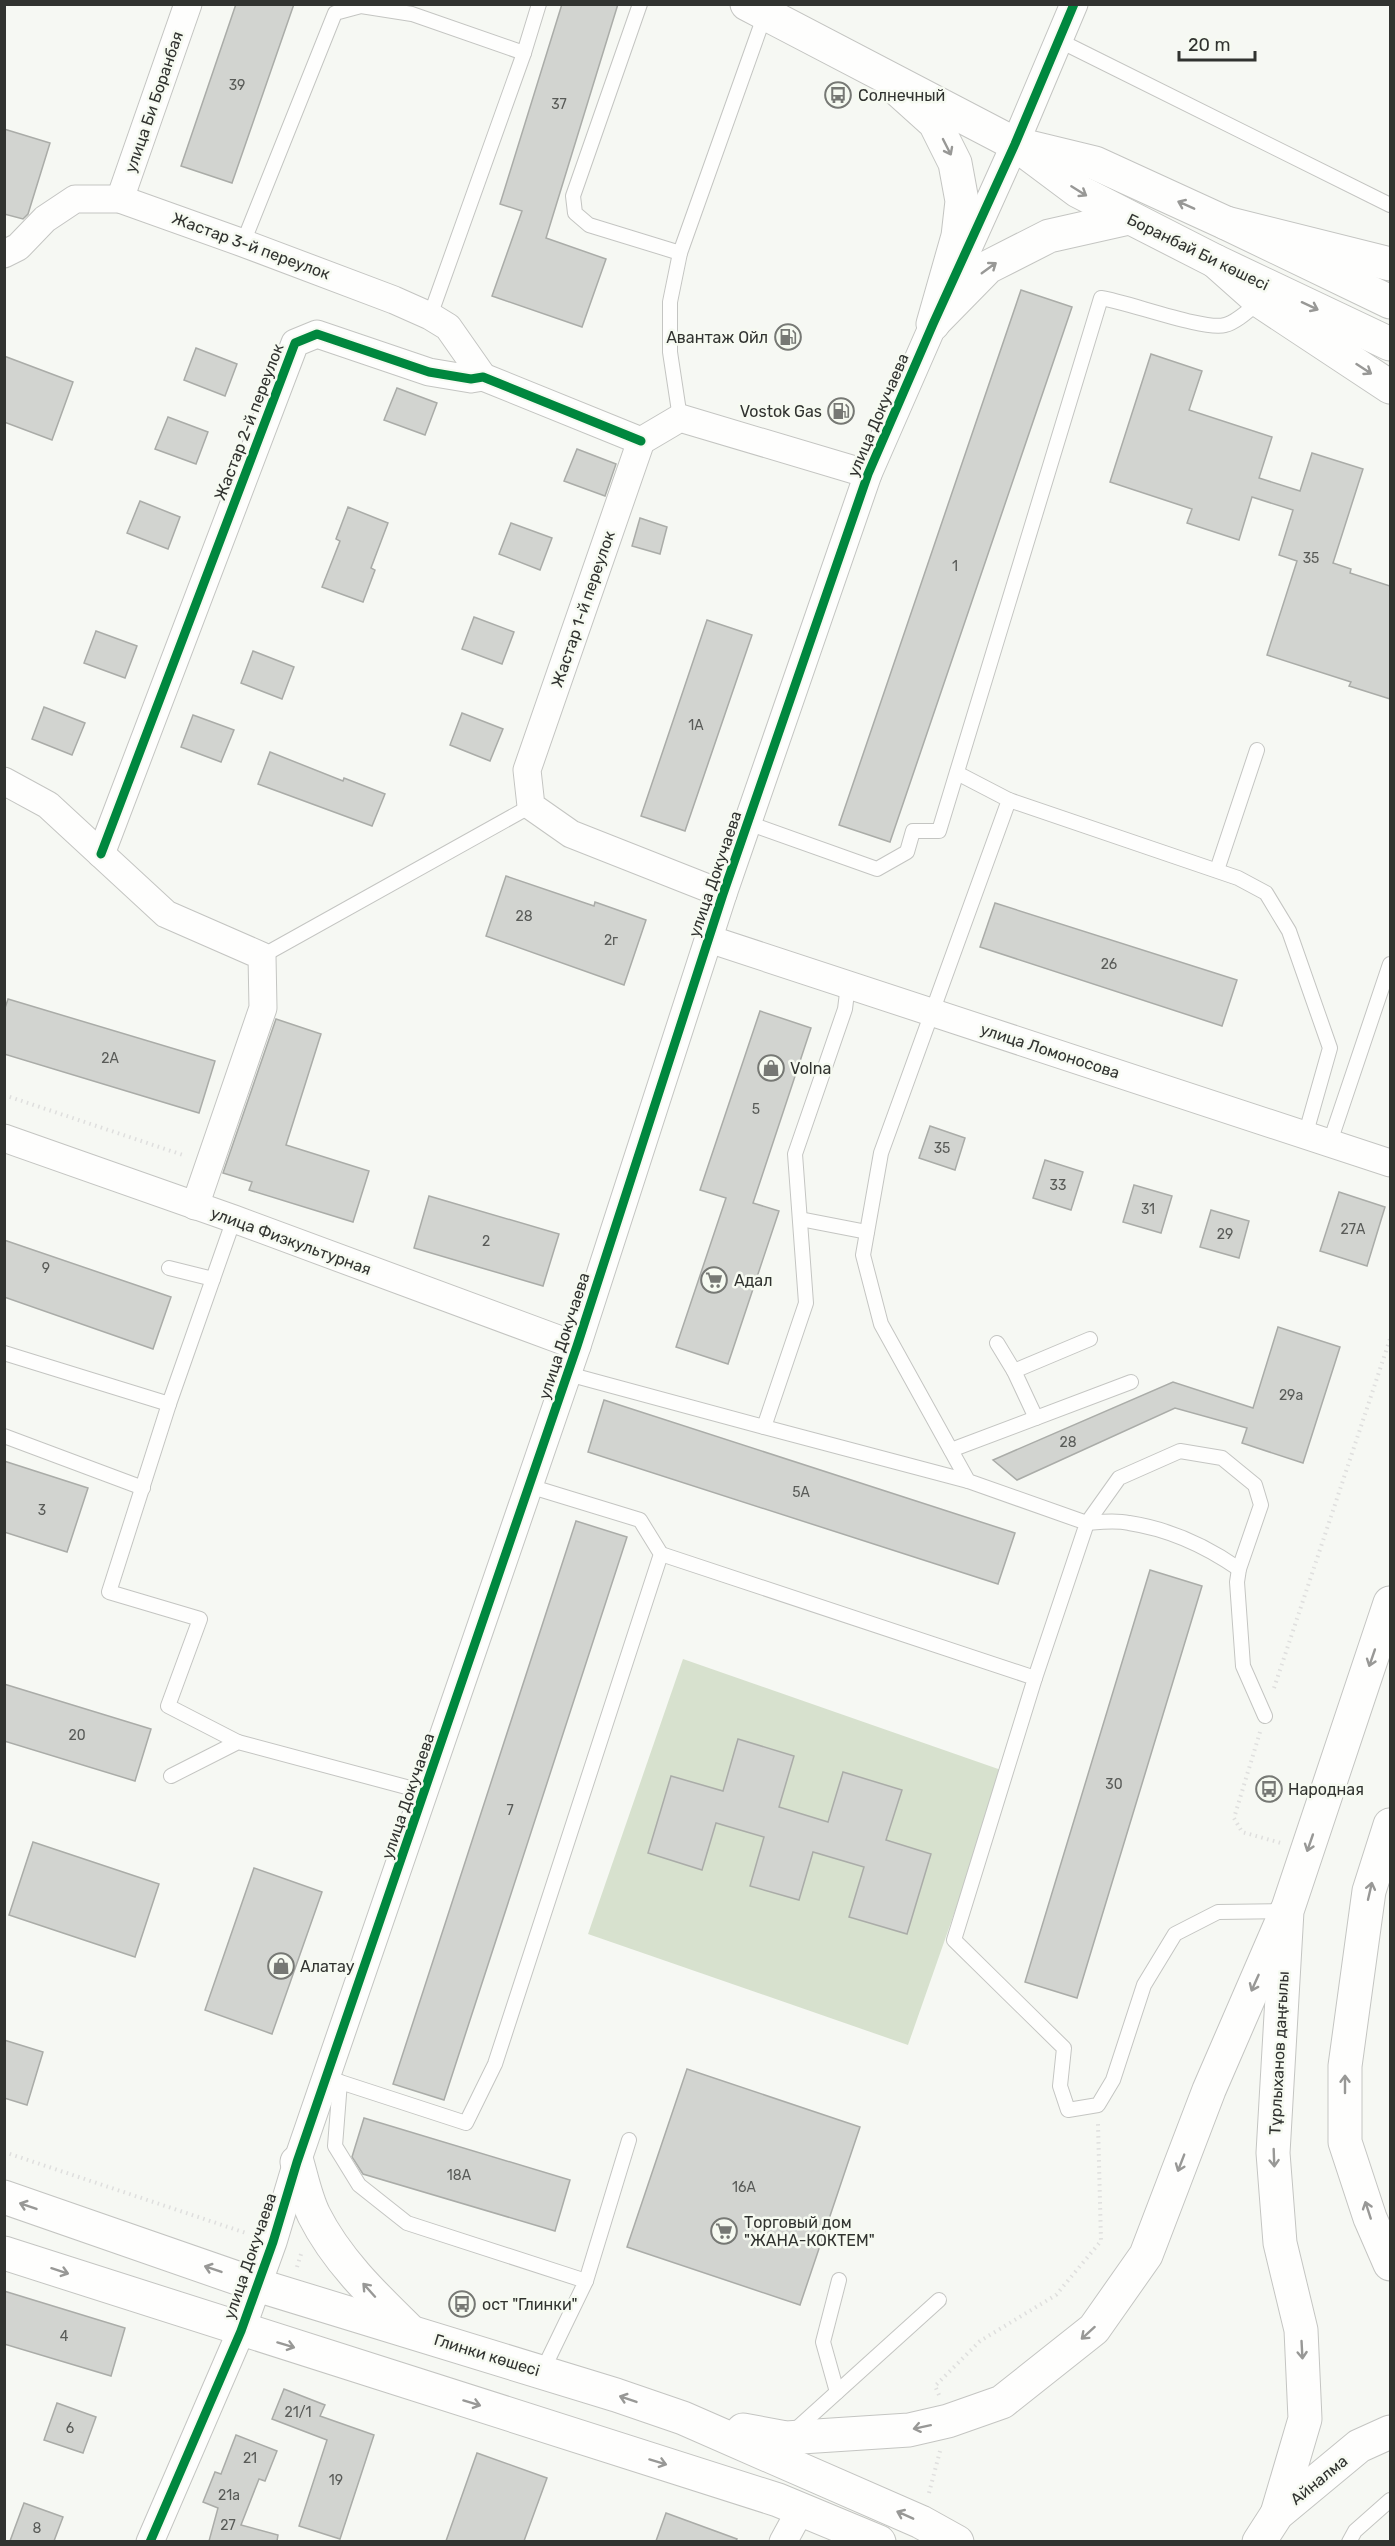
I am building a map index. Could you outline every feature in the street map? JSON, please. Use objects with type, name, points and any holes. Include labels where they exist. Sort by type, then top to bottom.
[{"type":"main road","name":"Боранбай Би көшесі","points":[[756,9],[1015,144],[1078,191],[1129,218],[1390,344]]},
{"type":"main road","points":[[881,74],[934,123],[955,163],[962,201],[958,236],[933,324]]},
{"type":"main road","name":"Боранбай Би көшесі","points":[[1015,144],[1095,164],[1226,223],[1390,302]]},
{"type":"main road","points":[[933,324],[988,267],[1049,236],[1129,218]]},
{"type":"main road","points":[[1226,223],[1390,264]]},
{"type":"main road","points":[[1215,261],[1260,302],[1390,387]]},
{"type":"main road","name":"Тұрлыханов даңғылы","points":[[1264,2533],[1305,2419],[1301,2330],[1280,2243],[1273,2153],[1287,1911],[1390,1603]]},
{"type":"main road","points":[[1390,1825],[1369,1891],[1345,2066],[1345,2142],[1370,2218],[1390,2264]]},
{"type":"main road","points":[[683,2418],[786,2438],[909,2430],[948,2421],[1002,2402],[1094,2329],[1146,2255],[1209,2090],[1287,1911]]},
{"type":"main road","points":[[297,2162],[314,2213],[337,2253],[371,2293],[411,2331]]},
{"type":"main road","name":"Глинки көшесі","points":[[4,2197],[257,2285],[411,2331],[683,2418],[921,2522],[957,2541]]},
{"type":"main road","points":[[4,2253],[241,2331],[778,2500],[879,2541]]},
{"type":"main road","name":"Айналма","points":[[1264,2533],[1359,2446],[1390,2432]]},
{"type":"street","name":"улица Би Боранбая","points":[[120,199],[188,4]]},
{"type":"street","name":"улица Докучаева","points":[[150,2541],[241,2331],[297,2162],[334,2080],[425,1792],[568,1374],[723,894],[868,474],[1015,144],[1074,4]]},
{"type":"street","name":"Жастар 3-й переулок","points":[[4,254],[18,247],[45,219],[75,199],[120,199],[243,243],[394,300],[430,316],[448,327],[483,377]]},
{"type":"street","name":"Жастар 2-й переулок","points":[[101,854],[295,343],[317,334],[429,372],[471,379],[483,377],[641,441]]},
{"type":"street","points":[[641,441],[680,418],[868,474]]},
{"type":"street","name":"Жастар 1-й переулок","points":[[531,806],[527,770],[641,441]]},
{"type":"street","points":[[4,781],[48,805],[166,914],[262,956],[263,1008],[195,1206]]},
{"type":"street","points":[[531,806],[571,834],[723,894]]},
{"type":"street","name":"улица Ломоносова","points":[[709,939],[1390,1163]]},
{"type":"street","name":"улица Физкультурная","points":[[4,1138],[234,1219],[577,1346]]},
{"type":"street","points":[[783,2541],[801,2509]]},
{"type":"lane","points":[[430,316],[524,53],[539,4]]},
{"type":"lane","points":[[640,4],[573,196],[575,213],[589,225],[680,253]]},
{"type":"lane","points":[[243,243],[335,13],[361,6],[412,14],[524,53]]},
{"type":"lane","points":[[680,418],[670,352],[670,302],[680,253],[756,9]]},
{"type":"lane","points":[[1058,40],[1390,205]]},
{"type":"lane","points":[[748,823],[877,869],[907,852],[913,831],[939,831],[1101,298],[1124,302],[1207,327],[1226,325],[1260,302]]},
{"type":"lane","points":[[1217,870],[1257,750]]},
{"type":"lane","points":[[957,773],[1009,800],[1217,870],[1266,893],[1289,931],[1330,1048],[1317,1139]]},
{"type":"lane","points":[[968,1481],[881,1324],[863,1255],[881,1153],[1009,800]]},
{"type":"lane","points":[[262,956],[531,806]]},
{"type":"lane","points":[[1317,1139],[1390,964]]},
{"type":"lane","points":[[764,1427],[806,1304],[795,1154],[845,1009],[848,985]]},
{"type":"lane","points":[[234,1219],[170,1404],[109,1592],[200,1619],[168,1706],[238,1742],[425,1792]]},
{"type":"lane","points":[[800,1219],[867,1232]]},
{"type":"lane","points":[[169,1268],[213,1279]]},
{"type":"lane","points":[[1014,1371],[1090,1339]]},
{"type":"lane","points":[[997,1343],[1014,1371],[1036,1418]]},
{"type":"lane","points":[[4,1353],[170,1404]]},
{"type":"lane","points":[[568,1374],[968,1481],[1087,1522],[1127,1522],[1169,1533],[1209,1549],[1239,1569]]},
{"type":"lane","points":[[951,1450],[1131,1382]]},
{"type":"lane","points":[[4,1436],[142,1488]]},
{"type":"lane","points":[[1265,1716],[1243,1666],[1237,1582],[1239,1569],[1261,1505],[1255,1485],[1222,1458],[1180,1451],[1119,1478],[1087,1522],[1035,1678],[954,1940],[1065,2048],[1060,2086],[1068,2110],[1098,2105],[1113,2080],[1144,1985],[1175,1934],[1218,1912],[1287,1911]]},
{"type":"lane","points":[[530,1486],[640,1520],[661,1554],[1035,1678]]},
{"type":"lane","points":[[586,2282],[407,2223],[359,2185],[347,2169],[335,2146],[334,2080],[466,2123],[495,2064],[661,1554]]},
{"type":"lane","points":[[171,1776],[238,1742]]},
{"type":"lane","points":[[542,2372],[586,2282],[629,2140]]},
{"type":"lane","points":[[837,2392],[823,2342],[839,2280]]},
{"type":"lane","points":[[786,2438],[939,2300]]},
{"type":"lane","points":[[1344,2541],[1390,2500]]},
{"type":"path","points":[[4,1095],[209,1164]]},
{"type":"path","points":[[1307,1851],[1242,1832],[1234,1818],[1265,1716],[1390,1339]]},
{"type":"path","points":[[921,2522],[948,2421],[935,2386],[980,2341],[1056,2295],[1101,2241],[1098,2105]]},
{"type":"path","points":[[4,2152],[246,2233]]},
{"type":"green space","points":[[683,1659],[1004,1771],[908,2045],[588,1934]]},
{"type":"building","points":[[236,4],[294,4],[232,183],[181,166]]},
{"type":"building","points":[[562,4],[618,4],[546,238],[606,259],[582,327],[492,296],[522,211],[500,204]]},
{"type":"building","points":[[4,129],[50,143],[28,214],[23,219],[4,214]]},
{"type":"building","points":[[1021,290],[1072,307],[890,842],[839,825]]},
{"type":"building","points":[[196,348],[237,364],[225,396],[184,380]]},
{"type":"building","points":[[1151,354],[1202,371],[1189,410],[1272,437],[1259,478],[1300,491],[1312,453],[1363,469],[1333,563],[1351,569],[1350,573],[1390,586],[1390,699],[1349,686],[1351,682],[1267,655],[1297,561],[1279,555],[1293,510],[1252,497],[1239,540],[1187,523],[1192,509],[1110,482]]},
{"type":"building","points":[[4,356],[73,382],[52,440],[4,422]]},
{"type":"building","points":[[397,388],[437,403],[425,435],[384,420]]},
{"type":"building","points":[[168,417],[208,432],[196,464],[155,449]]},
{"type":"building","points":[[577,449],[616,464],[605,496],[564,481]]},
{"type":"building","points":[[140,501],[180,517],[168,549],[127,533]]},
{"type":"building","points":[[348,507],[388,523],[371,568],[375,570],[363,602],[322,587],[340,541],[336,539]]},
{"type":"building","points":[[640,518],[667,527],[660,554],[632,546]]},
{"type":"building","points":[[511,523],[552,538],[540,570],[499,554]]},
{"type":"building","points":[[474,617],[514,632],[502,664],[462,649]]},
{"type":"building","points":[[707,620],[752,635],[685,831],[641,816]]},
{"type":"building","points":[[96,631],[137,646],[125,678],[84,663]]},
{"type":"building","points":[[253,651],[294,667],[282,699],[241,683]]},
{"type":"building","points":[[44,707],[85,723],[72,755],[32,739]]},
{"type":"building","points":[[462,713],[503,729],[490,761],[450,745]]},
{"type":"building","points":[[193,715],[234,730],[221,762],[181,747]]},
{"type":"building","points":[[270,752],[343,781],[344,778],[385,794],[372,826],[258,784]]},
{"type":"building","points":[[506,876],[594,906],[595,902],[646,920],[624,985],[486,936]]},
{"type":"building","points":[[995,903],[1237,980],[1222,1026],[980,947]]},
{"type":"building","points":[[8,999],[215,1061],[199,1113],[4,1054],[4,1011]]},
{"type":"building","points":[[760,1011],[811,1028],[753,1203],[779,1211],[728,1364],[676,1347],[726,1198],[700,1190]]},
{"type":"building","points":[[276,1019],[321,1034],[286,1145],[369,1171],[353,1222],[249,1190],[252,1182],[223,1173]]},
{"type":"building","points":[[930,1126],[965,1138],[955,1170],[919,1158]]},
{"type":"building","points":[[1045,1160],[1083,1172],[1071,1210],[1033,1198]]},
{"type":"building","points":[[1134,1185],[1172,1196],[1161,1233],[1123,1222]]},
{"type":"building","points":[[1339,1192],[1385,1207],[1367,1266],[1320,1251]]},
{"type":"building","points":[[429,1196],[559,1234],[543,1286],[414,1248]]},
{"type":"building","points":[[1211,1210],[1249,1221],[1239,1258],[1200,1247]]},
{"type":"building","points":[[4,1240],[171,1297],[153,1349],[4,1297]]},
{"type":"building","points":[[1278,1327],[1340,1347],[1303,1463],[1242,1443],[1247,1428],[1175,1408],[1017,1480],[993,1460],[1173,1382],[1253,1408]]},
{"type":"building","points":[[604,1400],[1015,1533],[998,1584],[588,1452]]},
{"type":"building","points":[[4,1461],[88,1488],[67,1552],[4,1532]]},
{"type":"building","points":[[576,1521],[627,1537],[444,2100],[393,2084]]},
{"type":"building","points":[[1150,1570],[1202,1586],[1077,1998],[1025,1982]]},
{"type":"building","points":[[4,1684],[151,1729],[135,1781],[4,1741]]},
{"type":"building","points":[[738,1739],[794,1756],[779,1807],[828,1822],[843,1772],[902,1790],[886,1840],[931,1854],[907,1934],[849,1917],[864,1867],[813,1852],[799,1900],[750,1886],[764,1837],[716,1823],[702,1870],[648,1853],[671,1776],[723,1791]]},
{"type":"building","points":[[33,1842],[159,1884],[135,1957],[9,1915]]},
{"type":"building","points":[[254,1868],[322,1892],[272,2034],[205,2010]]},
{"type":"building","points":[[4,2040],[43,2052],[27,2105],[4,2098]]},
{"type":"building","points":[[687,2069],[860,2127],[800,2305],[627,2247]]},
{"type":"building","points":[[364,2118],[570,2180],[555,2231],[363,2174],[352,2157]]},
{"type":"building","points":[[4,2291],[125,2328],[111,2376],[4,2344]]},
{"type":"building","points":[[284,2389],[325,2405],[320,2416],[374,2435],[340,2539],[299,2526],[327,2440],[272,2419]]},
{"type":"building","points":[[57,2403],[96,2417],[83,2453],[44,2440]]},
{"type":"building","points":[[236,2435],[277,2451],[265,2481],[259,2479],[241,2525],[278,2535],[277,2541],[209,2541],[218,2508],[203,2502],[215,2472],[221,2474]]},
{"type":"building","points":[[477,2453],[547,2478],[524,2541],[446,2541]]},
{"type":"building","points":[[24,2503],[63,2517],[54,2541],[10,2541]]},
{"type":"building","points":[[666,2513],[737,2539],[736,2541],[656,2541]]},
{"type":"cycle path","points":[[150,2542],[241,2331],[273,2242],[297,2162],[577,1346],[723,894],[868,474],[1015,144],[1074,4]]},
{"type":"cycle path","points":[[101,854],[295,343],[317,334],[429,372],[471,379],[483,377],[641,441]]},
{"type":"place","name":"Солнечный","points":[[838,95]]},
{"type":"place","name":"Авантаж Ойл","points":[[788,337]]},
{"type":"place","name":"Vostok Gas","points":[[841,411]]},
{"type":"place","name":"Volna","points":[[771,1068]]},
{"type":"place","name":"Адал","points":[[714,1280]]},
{"type":"place","name":"Народная","points":[[1269,1789]]},
{"type":"place","name":"Алатау","points":[[281,1966]]},
{"type":"place","name":"Торговый дом \"ЖАНА-КОКТЕМ\"","points":[[724,2231]]},
{"type":"place","name":"ост \"Глинки\"","points":[[462,2304]]}]
